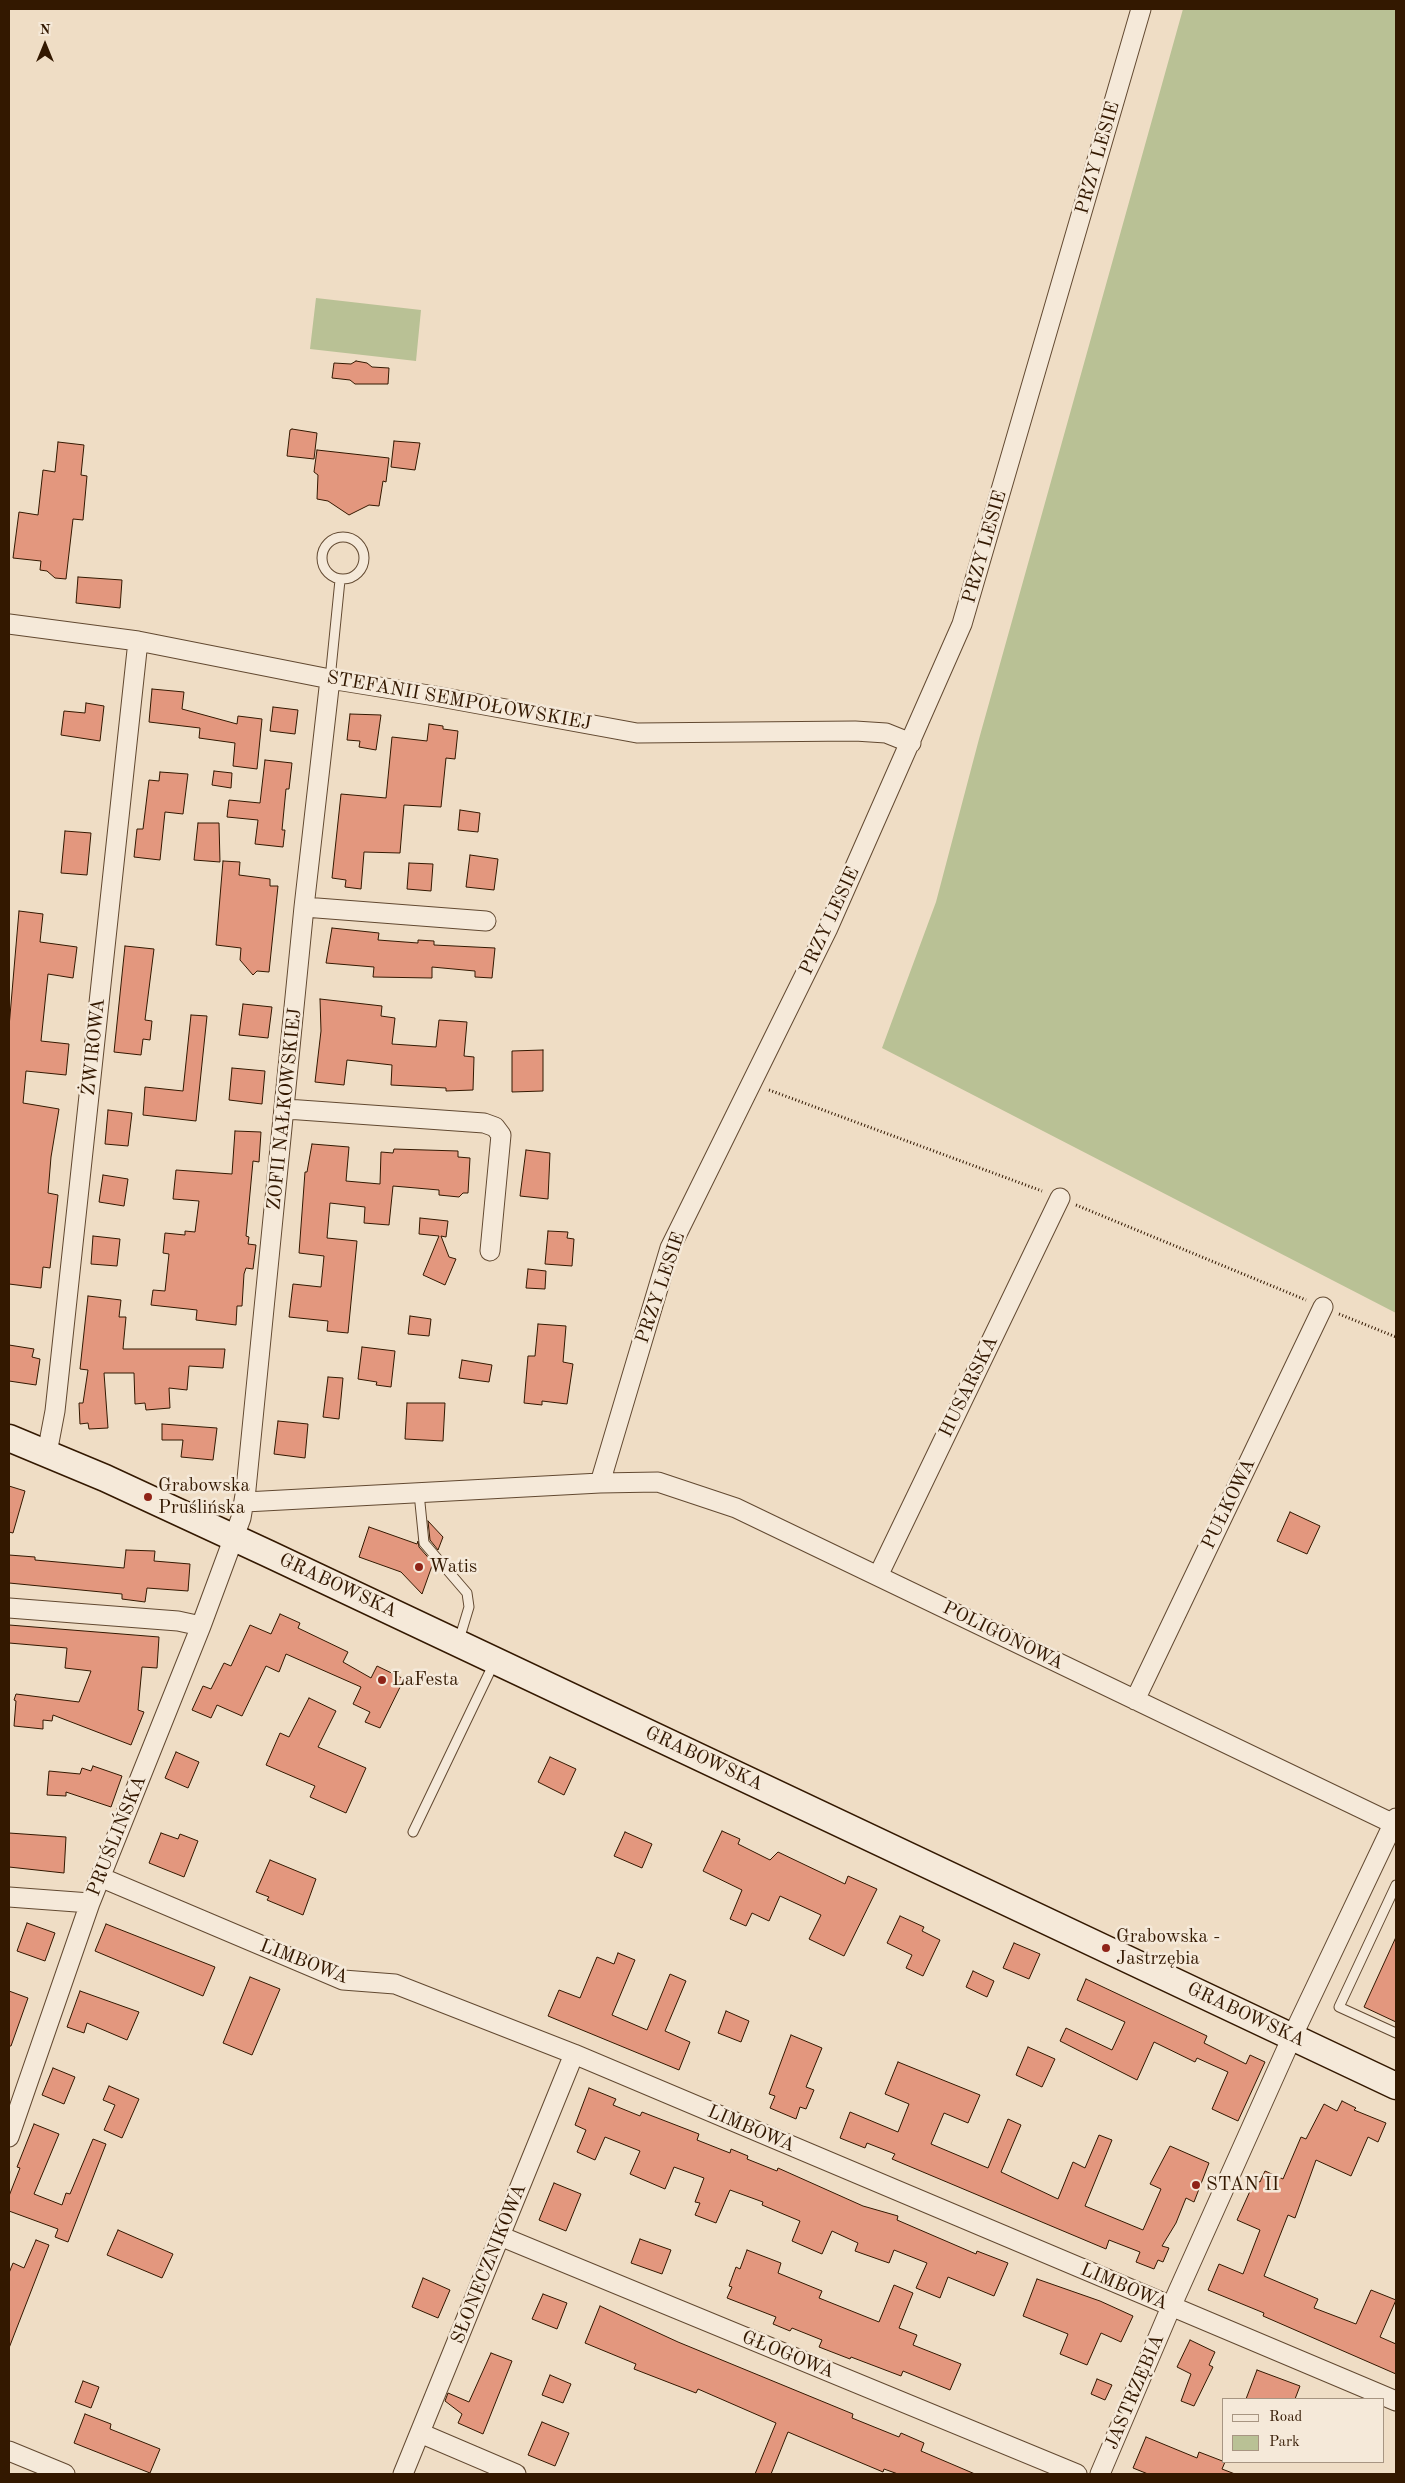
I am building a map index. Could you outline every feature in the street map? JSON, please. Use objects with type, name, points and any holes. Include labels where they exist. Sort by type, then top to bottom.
[{"type":"street","name":"PRZY LESIE","points":[[600,1484],[670,1248],[828,928],[962,624],[1141,9]]},
{"type":"street","name":"STEFANII SEMPOŁOWSKIEJ","points":[[9,624],[138,641],[330,679],[637,733],[855,731],[886,733],[911,743]]},
{"type":"street","name":"ŻWIROWA","points":[[47,1453],[55,1411],[138,641]]},
{"type":"street","name":"ZOFII NAŁKOWSKIEJ","points":[[235,1538],[244,1502],[286,1109],[304,907],[330,679]]},
{"type":"street","points":[[304,907],[486,921]]},
{"type":"street","points":[[286,1109],[484,1123],[495,1127],[501,1135],[490,1251]]},
{"type":"street","name":"HUSARSKA","points":[[878,1576],[1060,1198]]},
{"type":"street","name":"PUŁKOWA","points":[[1134,1700],[1323,1307]]},
{"type":"street","name":"GRABOWSKA","points":[[9,1438],[47,1453],[235,1538],[1396,2086]]},
{"type":"street","name":"POLIGONOWA","points":[[600,1484],[658,1482],[736,1508],[1134,1700],[1395,1823]]},
{"type":"street","points":[[244,1502],[600,1484]]},
{"type":"street","name":"PRUŚLIŃSKA","points":[[9,2137],[90,1903],[235,1538]]},
{"type":"street","points":[[9,1608],[178,1621],[201,1626]]},
{"type":"street","name":"JASTRZĘBIA","points":[[1100,2474],[1171,2308],[1292,2037],[1395,1823]]},
{"type":"street","name":"LIMBOWA","points":[[100,1877],[343,1980],[395,1984],[574,2054],[1171,2308],[1396,2401]]},
{"type":"street","points":[[9,1897],[90,1903]]},
{"type":"street","name":"SŁONECZNIKOWA","points":[[403,2474],[574,2054]]},
{"type":"street","name":"GŁOGOWA","points":[[500,2236],[1077,2474]]},
{"type":"street","points":[[420,2434],[516,2474]]},
{"type":"street","points":[[9,2451],[65,2474]]},
{"type":"lane","points":[[337,538],[350,538],[361,546],[364,552],[364,566],[355,577],[340,580],[327,573],[324,567],[323,552],[330,541],[337,538]]},
{"type":"lane","points":[[330,679],[340,580]]},
{"type":"lane","points":[[419,1493],[424,1543],[467,1593],[469,1607],[458,1643]]},
{"type":"lane","points":[[413,1832],[495,1660]]},
{"type":"lane","points":[[1396,1885],[1339,2006],[1396,2033]]},
{"type":"green space","points":[[1183,9],[1396,9],[1396,1313],[882,1048],[936,902],[979,739]]},
{"type":"green space","points":[[316,298],[421,310],[416,361],[310,349]]},
{"type":"building","points":[[356,361],[367,363],[372,367],[389,368],[388,384],[355,384],[350,380],[332,378],[334,363],[351,364]]},
{"type":"building","points":[[290,430],[317,433],[314,459],[287,456]]},
{"type":"building","points":[[394,441],[420,443],[415,470],[391,467]]},
{"type":"building","points":[[58,442],[84,445],[81,475],[87,476],[83,520],[73,519],[66,579],[55,578],[47,571],[40,570],[41,561],[13,558],[19,512],[38,515],[43,470],[55,472]]},
{"type":"building","points":[[317,450],[389,458],[386,482],[383,481],[379,506],[369,505],[349,515],[328,501],[317,499],[318,475],[314,472]]},
{"type":"building","points":[[78,577],[122,580],[120,608],[76,603]]},
{"type":"building","points":[[152,689],[184,692],[182,709],[237,724],[238,716],[262,719],[257,769],[233,766],[235,743],[199,738],[200,728],[149,722]]},
{"type":"building","points":[[86,703],[104,706],[100,741],[61,735],[64,711],[85,713]]},
{"type":"building","points":[[273,707],[298,710],[295,734],[270,731]]},
{"type":"building","points":[[350,714],[381,715],[376,750],[359,747],[360,741],[347,740]]},
{"type":"building","points":[[429,724],[443,726],[443,729],[458,731],[455,759],[446,758],[441,807],[404,805],[400,853],[364,852],[361,889],[345,887],[346,880],[332,878],[341,794],[386,798],[392,737],[427,741]]},
{"type":"building","points":[[265,760],[292,763],[289,789],[286,789],[282,830],[285,830],[283,847],[255,844],[258,820],[227,817],[229,800],[260,803]]},
{"type":"building","points":[[214,771],[232,773],[231,788],[212,785]]},
{"type":"building","points":[[160,772],[188,774],[183,814],[165,812],[160,860],[134,857],[137,829],[143,829],[149,780],[159,781]]},
{"type":"building","points":[[460,810],[480,813],[478,832],[458,830]]},
{"type":"building","points":[[198,823],[219,823],[220,862],[194,860]]},
{"type":"building","points":[[65,831],[91,833],[87,875],[61,873]]},
{"type":"building","points":[[470,855],[498,859],[494,890],[466,887]]},
{"type":"building","points":[[223,861],[240,862],[239,875],[270,879],[270,886],[278,886],[269,972],[257,971],[253,975],[240,960],[241,948],[216,945]]},
{"type":"building","points":[[409,863],[433,864],[431,891],[407,889]]},
{"type":"building","points":[[19,911],[43,914],[40,942],[77,947],[73,978],[48,974],[41,1041],[69,1044],[66,1075],[26,1071],[23,1103],[59,1109],[51,1157],[48,1193],[58,1195],[50,1268],[43,1267],[41,1288],[9,1284],[9,1027]]},
{"type":"building","points":[[332,928],[379,933],[378,940],[418,943],[418,940],[434,941],[434,945],[495,948],[492,978],[475,977],[475,971],[432,967],[432,978],[373,977],[374,967],[326,963]]},
{"type":"building","points":[[125,946],[154,949],[145,1020],[152,1021],[150,1040],[143,1039],[141,1055],[114,1052]]},
{"type":"building","points":[[320,999],[382,1006],[381,1016],[395,1018],[392,1044],[436,1047],[439,1020],[467,1022],[464,1056],[474,1057],[473,1090],[446,1091],[446,1088],[391,1085],[392,1065],[347,1060],[344,1085],[315,1082],[321,1031]]},
{"type":"building","points":[[243,1004],[272,1007],[268,1038],[239,1035]]},
{"type":"building","points":[[191,1015],[207,1016],[196,1121],[143,1115],[145,1087],[183,1091]]},
{"type":"building","points":[[543,1050],[543,1091],[512,1092],[512,1051]]},
{"type":"building","points":[[232,1068],[265,1071],[262,1104],[229,1100]]},
{"type":"building","points":[[108,1110],[132,1113],[128,1146],[105,1144]]},
{"type":"building","points":[[235,1131],[261,1132],[259,1162],[253,1161],[246,1236],[249,1237],[248,1244],[256,1245],[253,1269],[246,1268],[244,1274],[242,1306],[237,1306],[236,1325],[196,1320],[197,1310],[151,1305],[153,1290],[165,1291],[169,1254],[163,1253],[165,1233],[185,1235],[185,1231],[195,1232],[199,1201],[173,1199],[176,1170],[232,1174]]},
{"type":"building","points":[[312,1144],[349,1147],[346,1181],[380,1184],[381,1152],[393,1153],[394,1149],[458,1151],[458,1157],[470,1158],[468,1193],[463,1193],[459,1197],[439,1195],[439,1190],[393,1186],[389,1225],[364,1223],[365,1207],[330,1203],[327,1238],[357,1241],[348,1333],[327,1331],[328,1321],[289,1317],[293,1284],[321,1287],[324,1256],[299,1253],[305,1172],[307,1172]]},
{"type":"building","points":[[526,1150],[550,1153],[548,1199],[520,1196]]},
{"type":"building","points":[[103,1175],[128,1179],[124,1206],[99,1202]]},
{"type":"building","points":[[420,1218],[448,1221],[446,1237],[441,1236],[449,1257],[456,1259],[445,1285],[423,1275],[439,1236],[419,1234]]},
{"type":"building","points":[[548,1231],[568,1232],[567,1238],[574,1239],[572,1266],[545,1264]]},
{"type":"building","points":[[93,1236],[120,1239],[117,1266],[91,1264]]},
{"type":"building","points":[[528,1269],[546,1271],[545,1289],[526,1288]]},
{"type":"building","points":[[88,1296],[121,1300],[119,1317],[126,1317],[123,1349],[225,1349],[223,1368],[189,1366],[187,1390],[169,1388],[170,1408],[146,1410],[145,1403],[135,1404],[134,1373],[104,1373],[108,1428],[89,1429],[88,1423],[80,1424],[79,1403],[83,1403],[88,1370],[80,1369]]},
{"type":"building","points":[[410,1316],[431,1319],[429,1336],[408,1334]]},
{"type":"building","points":[[538,1324],[566,1326],[563,1362],[573,1364],[567,1404],[542,1401],[542,1405],[524,1403],[528,1356],[535,1356]]},
{"type":"building","points":[[9,1345],[34,1349],[32,1357],[40,1359],[36,1385],[9,1381]]},
{"type":"building","points":[[362,1347],[395,1351],[391,1387],[376,1385],[377,1382],[358,1379]]},
{"type":"building","points":[[462,1360],[492,1365],[489,1382],[459,1378]]},
{"type":"building","points":[[328,1377],[343,1378],[339,1419],[323,1417]]},
{"type":"building","points":[[407,1403],[445,1403],[443,1441],[405,1439]]},
{"type":"building","points":[[278,1421],[308,1424],[305,1458],[274,1454]]},
{"type":"building","points":[[162,1424],[217,1428],[213,1460],[181,1457],[183,1440],[162,1440]]},
{"type":"building","points":[[9,1486],[25,1491],[13,1533],[9,1532]]},
{"type":"building","points":[[1290,1512],[1320,1526],[1307,1554],[1277,1541]]},
{"type":"building","points":[[428,1521],[443,1537],[438,1550],[430,1540]]},
{"type":"building","points":[[369,1527],[417,1544],[418,1541],[419,1547],[433,1563],[422,1594],[401,1572],[359,1557]]},
{"type":"building","points":[[126,1550],[155,1551],[154,1561],[190,1564],[188,1591],[147,1588],[145,1602],[122,1599],[122,1594],[9,1583],[9,1555],[35,1557],[35,1560],[124,1568]]},
{"type":"building","points":[[280,1614],[300,1623],[298,1628],[348,1652],[343,1662],[371,1678],[377,1666],[404,1679],[380,1728],[365,1722],[370,1712],[353,1704],[361,1687],[286,1654],[279,1672],[266,1666],[242,1716],[217,1705],[211,1718],[192,1710],[203,1686],[211,1689],[224,1663],[231,1666],[250,1625],[271,1634]]},
{"type":"building","points":[[9,1625],[159,1637],[157,1668],[142,1667],[138,1710],[144,1712],[131,1745],[53,1715],[52,1721],[43,1720],[43,1729],[14,1726],[16,1701],[14,1700],[16,1694],[79,1702],[91,1671],[65,1668],[67,1648],[9,1643]]},
{"type":"building","points":[[309,1698],[336,1711],[318,1747],[366,1768],[346,1813],[310,1797],[315,1786],[266,1765],[280,1733],[289,1737]]},
{"type":"building","points":[[176,1752],[199,1762],[188,1788],[165,1778]]},
{"type":"building","points":[[550,1757],[576,1769],[564,1795],[538,1782]]},
{"type":"building","points":[[93,1766],[122,1776],[111,1807],[66,1792],[66,1796],[47,1795],[49,1771],[80,1774],[82,1768],[91,1771]]},
{"type":"building","points":[[722,1831],[740,1839],[738,1844],[770,1860],[778,1852],[845,1884],[848,1876],[877,1889],[844,1956],[809,1939],[821,1915],[780,1896],[769,1921],[752,1913],[746,1926],[730,1919],[742,1890],[703,1871]]},
{"type":"building","points":[[625,1832],[652,1844],[642,1868],[614,1856]]},
{"type":"building","points":[[9,1833],[66,1837],[64,1873],[9,1867]]},
{"type":"building","points":[[161,1833],[178,1839],[180,1834],[198,1841],[184,1877],[149,1863]]},
{"type":"building","points":[[270,1860],[316,1879],[303,1915],[267,1900],[269,1897],[256,1892]]},
{"type":"building","points":[[900,1916],[924,1927],[922,1931],[940,1940],[923,1976],[906,1968],[912,1955],[887,1943]]},
{"type":"building","points":[[27,1923],[55,1933],[45,1961],[17,1951]]},
{"type":"building","points":[[106,1924],[215,1967],[203,1996],[95,1951]]},
{"type":"building","points":[[1396,1937],[1396,2022],[1364,2007]]},
{"type":"building","points":[[1014,1943],[1040,1954],[1029,1979],[1003,1968]]},
{"type":"building","points":[[618,1953],[635,1960],[612,2015],[647,2030],[670,1974],[686,1981],[665,2031],[690,2042],[679,2070],[548,2016],[559,1990],[580,1998],[597,1957],[614,1964]]},
{"type":"building","points":[[973,1971],[994,1981],[987,1997],[966,1987]]},
{"type":"building","points":[[250,1977],[280,1989],[252,2055],[223,2043]]},
{"type":"building","points":[[1086,1979],[1207,2036],[1204,2043],[1246,2064],[1250,2055],[1265,2062],[1238,2121],[1212,2109],[1228,2072],[1197,2058],[1195,2062],[1154,2042],[1137,2080],[1060,2041],[1066,2028],[1112,2050],[1125,2022],[1077,2000]]},
{"type":"building","points":[[9,1991],[28,1998],[11,2046],[9,2046]]},
{"type":"building","points":[[80,1991],[139,2012],[127,2040],[87,2023],[84,2033],[67,2027]]},
{"type":"building","points":[[726,2011],[749,2021],[741,2042],[718,2033]]},
{"type":"building","points":[[791,2035],[822,2048],[806,2087],[814,2090],[806,2109],[800,2107],[796,2119],[770,2108],[775,2096],[769,2094]]},
{"type":"building","points":[[1028,2047],[1055,2059],[1042,2087],[1016,2075]]},
{"type":"building","points":[[898,2062],[980,2095],[968,2123],[944,2113],[931,2144],[988,2168],[1008,2119],[1021,2125],[1001,2172],[1058,2199],[1073,2162],[1085,2168],[1099,2135],[1112,2140],[1085,2206],[1143,2230],[1161,2189],[1150,2184],[1170,2146],[1209,2163],[1194,2202],[1186,2198],[1176,2223],[1162,2246],[1169,2248],[1163,2262],[1158,2260],[1154,2269],[1136,2262],[1140,2252],[1109,2240],[1106,2249],[892,2159],[895,2154],[867,2143],[865,2148],[840,2138],[850,2112],[898,2132],[909,2104],[885,2094]]},
{"type":"building","points":[[53,2068],[75,2077],[64,2104],[42,2095]]},
{"type":"building","points":[[109,2086],[139,2099],[122,2138],[104,2130],[115,2105],[103,2100]]},
{"type":"building","points":[[589,2088],[616,2099],[613,2105],[640,2116],[642,2112],[699,2134],[697,2140],[730,2153],[731,2149],[748,2156],[747,2159],[777,2171],[778,2168],[863,2206],[898,2216],[897,2220],[976,2254],[977,2251],[1008,2263],[994,2296],[948,2277],[940,2298],[916,2288],[927,2263],[894,2250],[889,2263],[855,2251],[858,2243],[832,2231],[822,2254],[792,2241],[800,2221],[762,2205],[763,2202],[730,2190],[716,2223],[695,2215],[700,2203],[695,2202],[704,2178],[674,2167],[665,2189],[630,2174],[640,2151],[605,2137],[595,2160],[577,2152],[586,2130],[575,2125]]},
{"type":"building","points":[[1342,2101],[1356,2108],[1354,2110],[1386,2123],[1378,2142],[1368,2137],[1351,2176],[1316,2160],[1295,2218],[1288,2215],[1264,2276],[1318,2299],[1314,2308],[1356,2324],[1371,2290],[1396,2300],[1380,2337],[1396,2344],[1396,2374],[1263,2316],[1264,2313],[1208,2290],[1219,2264],[1243,2274],[1260,2230],[1237,2220],[1255,2180],[1260,2182],[1265,2171],[1283,2179],[1301,2137],[1306,2139],[1324,2104],[1337,2111]]},
{"type":"building","points":[[34,2124],[59,2134],[34,2194],[62,2205],[66,2193],[70,2194],[93,2139],[106,2144],[68,2242],[55,2237],[58,2229],[9,2211],[9,2196],[20,2168],[17,2167]]},
{"type":"building","points":[[554,2183],[581,2194],[566,2231],[539,2220]]},
{"type":"building","points":[[118,2230],[173,2254],[162,2278],[107,2255]]},
{"type":"building","points":[[640,2239],[671,2250],[662,2274],[631,2263]]},
{"type":"building","points":[[36,2240],[49,2245],[9,2348],[9,2273],[13,2263],[24,2268]]},
{"type":"building","points":[[747,2250],[781,2263],[778,2273],[822,2291],[819,2298],[879,2322],[894,2285],[913,2293],[899,2328],[917,2335],[913,2345],[961,2364],[950,2390],[903,2371],[901,2376],[819,2347],[822,2340],[792,2328],[790,2331],[773,2324],[776,2317],[727,2298],[732,2287],[729,2286],[736,2267],[740,2269]]},
{"type":"building","points":[[423,2278],[450,2290],[438,2318],[412,2307]]},
{"type":"building","points":[[1037,2279],[1100,2301],[1133,2316],[1121,2342],[1101,2333],[1087,2365],[1060,2354],[1068,2334],[1023,2316]]},
{"type":"building","points":[[543,2294],[567,2303],[557,2329],[532,2319]]},
{"type":"building","points":[[600,2306],[678,2342],[853,2414],[852,2418],[899,2437],[901,2433],[924,2443],[921,2451],[975,2474],[898,2474],[884,2469],[883,2472],[788,2432],[771,2474],[755,2474],[776,2423],[698,2389],[696,2393],[634,2369],[636,2364],[585,2343]]},
{"type":"building","points":[[1190,2340],[1215,2352],[1209,2365],[1213,2367],[1194,2406],[1181,2401],[1191,2374],[1177,2367]]},
{"type":"building","points":[[491,2353],[512,2361],[483,2434],[458,2423],[462,2414],[445,2401],[448,2393],[469,2402]]},
{"type":"building","points":[[1257,2370],[1300,2386],[1295,2398],[1246,2398]]},
{"type":"building","points":[[550,2375],[571,2384],[563,2403],[542,2395]]},
{"type":"building","points":[[1097,2379],[1112,2385],[1105,2400],[1091,2394]]},
{"type":"building","points":[[83,2381],[99,2387],[91,2408],[75,2402]]},
{"type":"building","points":[[85,2414],[111,2424],[110,2429],[160,2449],[150,2473],[74,2443]]},
{"type":"building","points":[[542,2422],[569,2433],[555,2466],[528,2455]]},
{"type":"building","points":[[1146,2437],[1197,2458],[1199,2452],[1222,2461],[1222,2463],[1225,2463],[1222,2469],[1235,2474],[1148,2474],[1133,2468]]},
{"type":"place","name":"Grabowska Pruślińska","points":[[148,1497]]},
{"type":"place","name":"Watis","points":[[419,1567]]},
{"type":"place","name":"LaFesta","points":[[382,1680]]},
{"type":"place","name":"Grabowska - Jastrzębia","points":[[1106,1948]]},
{"type":"place","name":"STAN II","points":[[1196,2185]]}]
